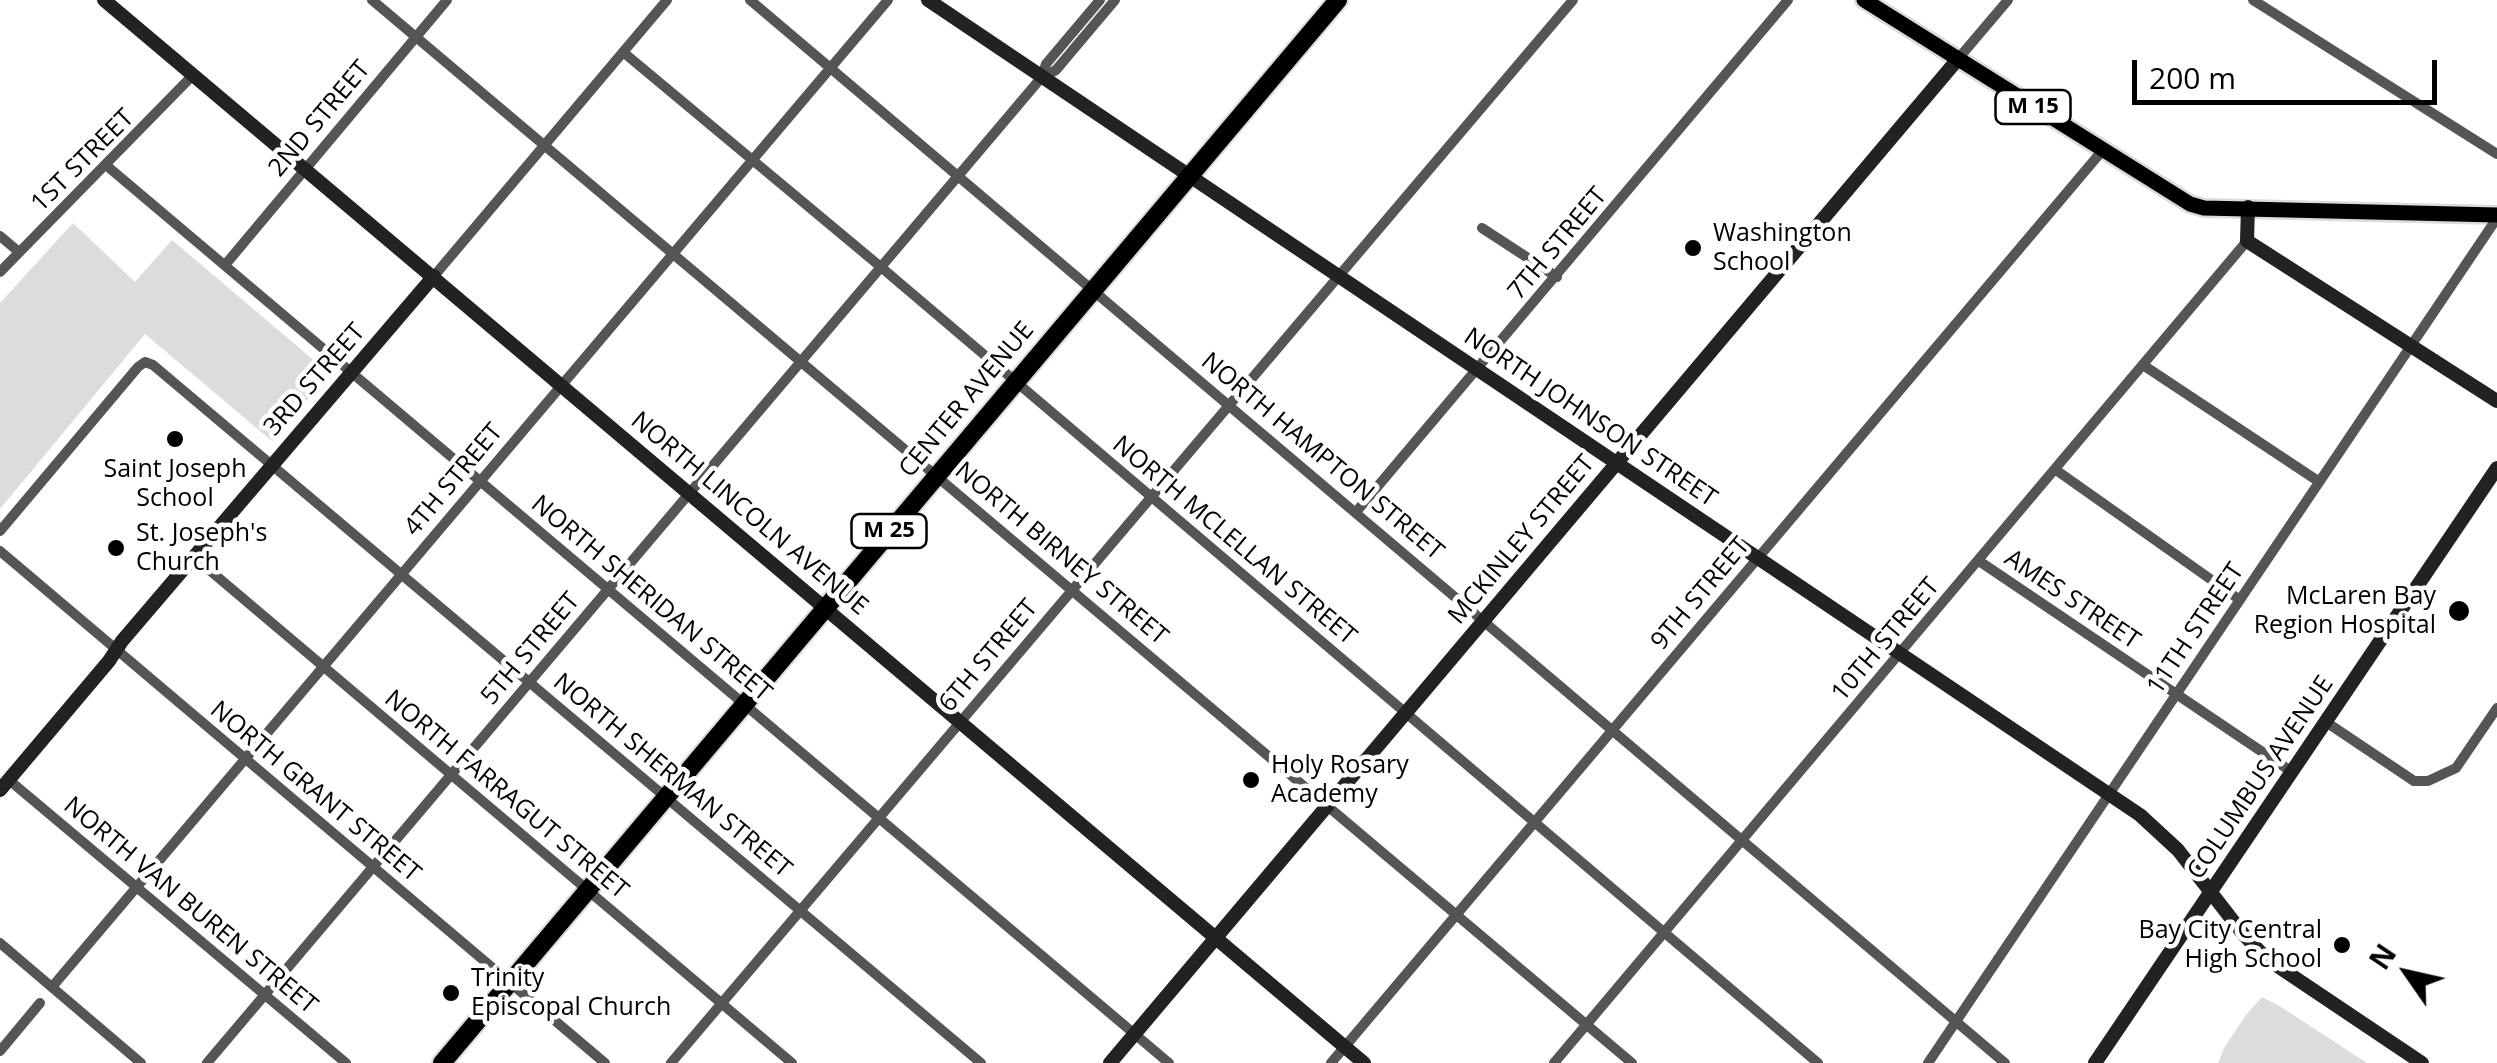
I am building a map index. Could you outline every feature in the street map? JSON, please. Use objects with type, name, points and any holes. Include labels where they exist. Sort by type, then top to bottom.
[{"type":"highway","name":"CENTER AVENUE","points":[[442,1063],[1338,0]]},
{"type":"main road","name":"M 15","points":[[1864,0],[2102,151],[2176,196],[2204,208],[2497,216]]},
{"type":"street","name":"NORTH LINCOLN AVENUE","points":[[104,0],[1364,1063]]},
{"type":"street","name":"NORTH BIRNEY STREET","points":[[372,0],[1632,1063]]},
{"type":"street","name":"2ND STREET","points":[[225,265],[447,0]]},
{"type":"street","name":"3RD STREET","points":[[4,785],[667,0]]},
{"type":"street","name":"NORTH HAMPTON STREET","points":[[750,0],[2005,1063]]},
{"type":"street","name":"4TH STREET","points":[[52,988],[888,0]]},
{"type":"street","name":"NORTH JOHNSON STREET","points":[[928,0],[2109,794],[2158,830],[2267,958],[2422,1063]]},
{"type":"street","name":"5TH STREET","points":[[208,1063],[882,268],[1041,78],[1046,64],[1100,0]]},
{"type":"street","name":"5TH STREET","points":[[1041,78],[1056,70],[1115,0]]},
{"type":"street","name":"6TH STREET","points":[[670,1063],[1573,0]]},
{"type":"street","name":"7TH STREET","points":[[1356,512],[1788,0]]},
{"type":"street","name":"MCKINLEY STREET","points":[[1110,1063],[2008,0]]},
{"type":"street","points":[[2252,0],[2497,154]]},
{"type":"street","name":"NORTH MCLELLAN STREET","points":[[623,52],[1818,1063]]},
{"type":"street","name":"1ST STREET","points":[[0,272],[193,76]]},
{"type":"street","name":"9TH STREET","points":[[1331,1063],[2102,151]]},
{"type":"street","name":"NORTH SHERIDAN STREET","points":[[108,166],[1169,1063]]},
{"type":"street","points":[[2248,207],[2246,241],[2497,402]]},
{"type":"street","name":"11TH STREET","points":[[1928,1063],[2497,216]]},
{"type":"street","points":[[1482,228],[1557,277]]},
{"type":"street","points":[[0,236],[19,252]]},
{"type":"street","name":"10TH STREET","points":[[1554,1063],[2246,241]]},
{"type":"street","name":"NORTH SHERMAN STREET","points":[[0,531],[138,368],[146,362],[154,365],[981,1063]]},
{"type":"street","points":[[2143,365],[2318,482]]},
{"type":"street","name":"COLUMBUS AVENUE","points":[[2094,1063],[2497,468]]},
{"type":"street","points":[[2056,470],[2240,600]]},
{"type":"street","name":"NORTH GRANT STREET","points":[[0,551],[605,1063]]},
{"type":"street","name":"NORTH FARRAGUT STREET","points":[[194,557],[792,1063]]},
{"type":"street","name":"AMES STREET","points":[[1979,561],[2292,772]]},
{"type":"street","points":[[2326,722],[2414,781],[2428,781],[2456,768],[2497,708]]},
{"type":"street","name":"NORTH VAN BUREN STREET","points":[[4,785],[137,887],[346,1063]]},
{"type":"street","points":[[0,943],[141,1063]]},
{"type":"street","points":[[0,1050],[40,1003]]},
{"type":"shaded area","points":[[73,223],[135,282],[172,240],[330,374],[272,441],[145,334],[0,509],[0,303]]},
{"type":"shaded area","points":[[2262,997],[2367,1063],[2218,1063],[2246,1015]]},
{"type":"place","name":"Washington School","points":[[1693,248]]},
{"type":"place","name":"Saint Joseph School","points":[[175,439]]},
{"type":"place","name":"St. Joseph's Church","points":[[116,548]]},
{"type":"place","name":"McLaren Bay Region Hospital","points":[[2459,611]]},
{"type":"place","name":"Holy Rosary Academy","points":[[1251,780]]},
{"type":"place","name":"Bay City Central High School","points":[[2342,945]]},
{"type":"place","name":"Trinity Episcopal Church","points":[[451,993]]}]
